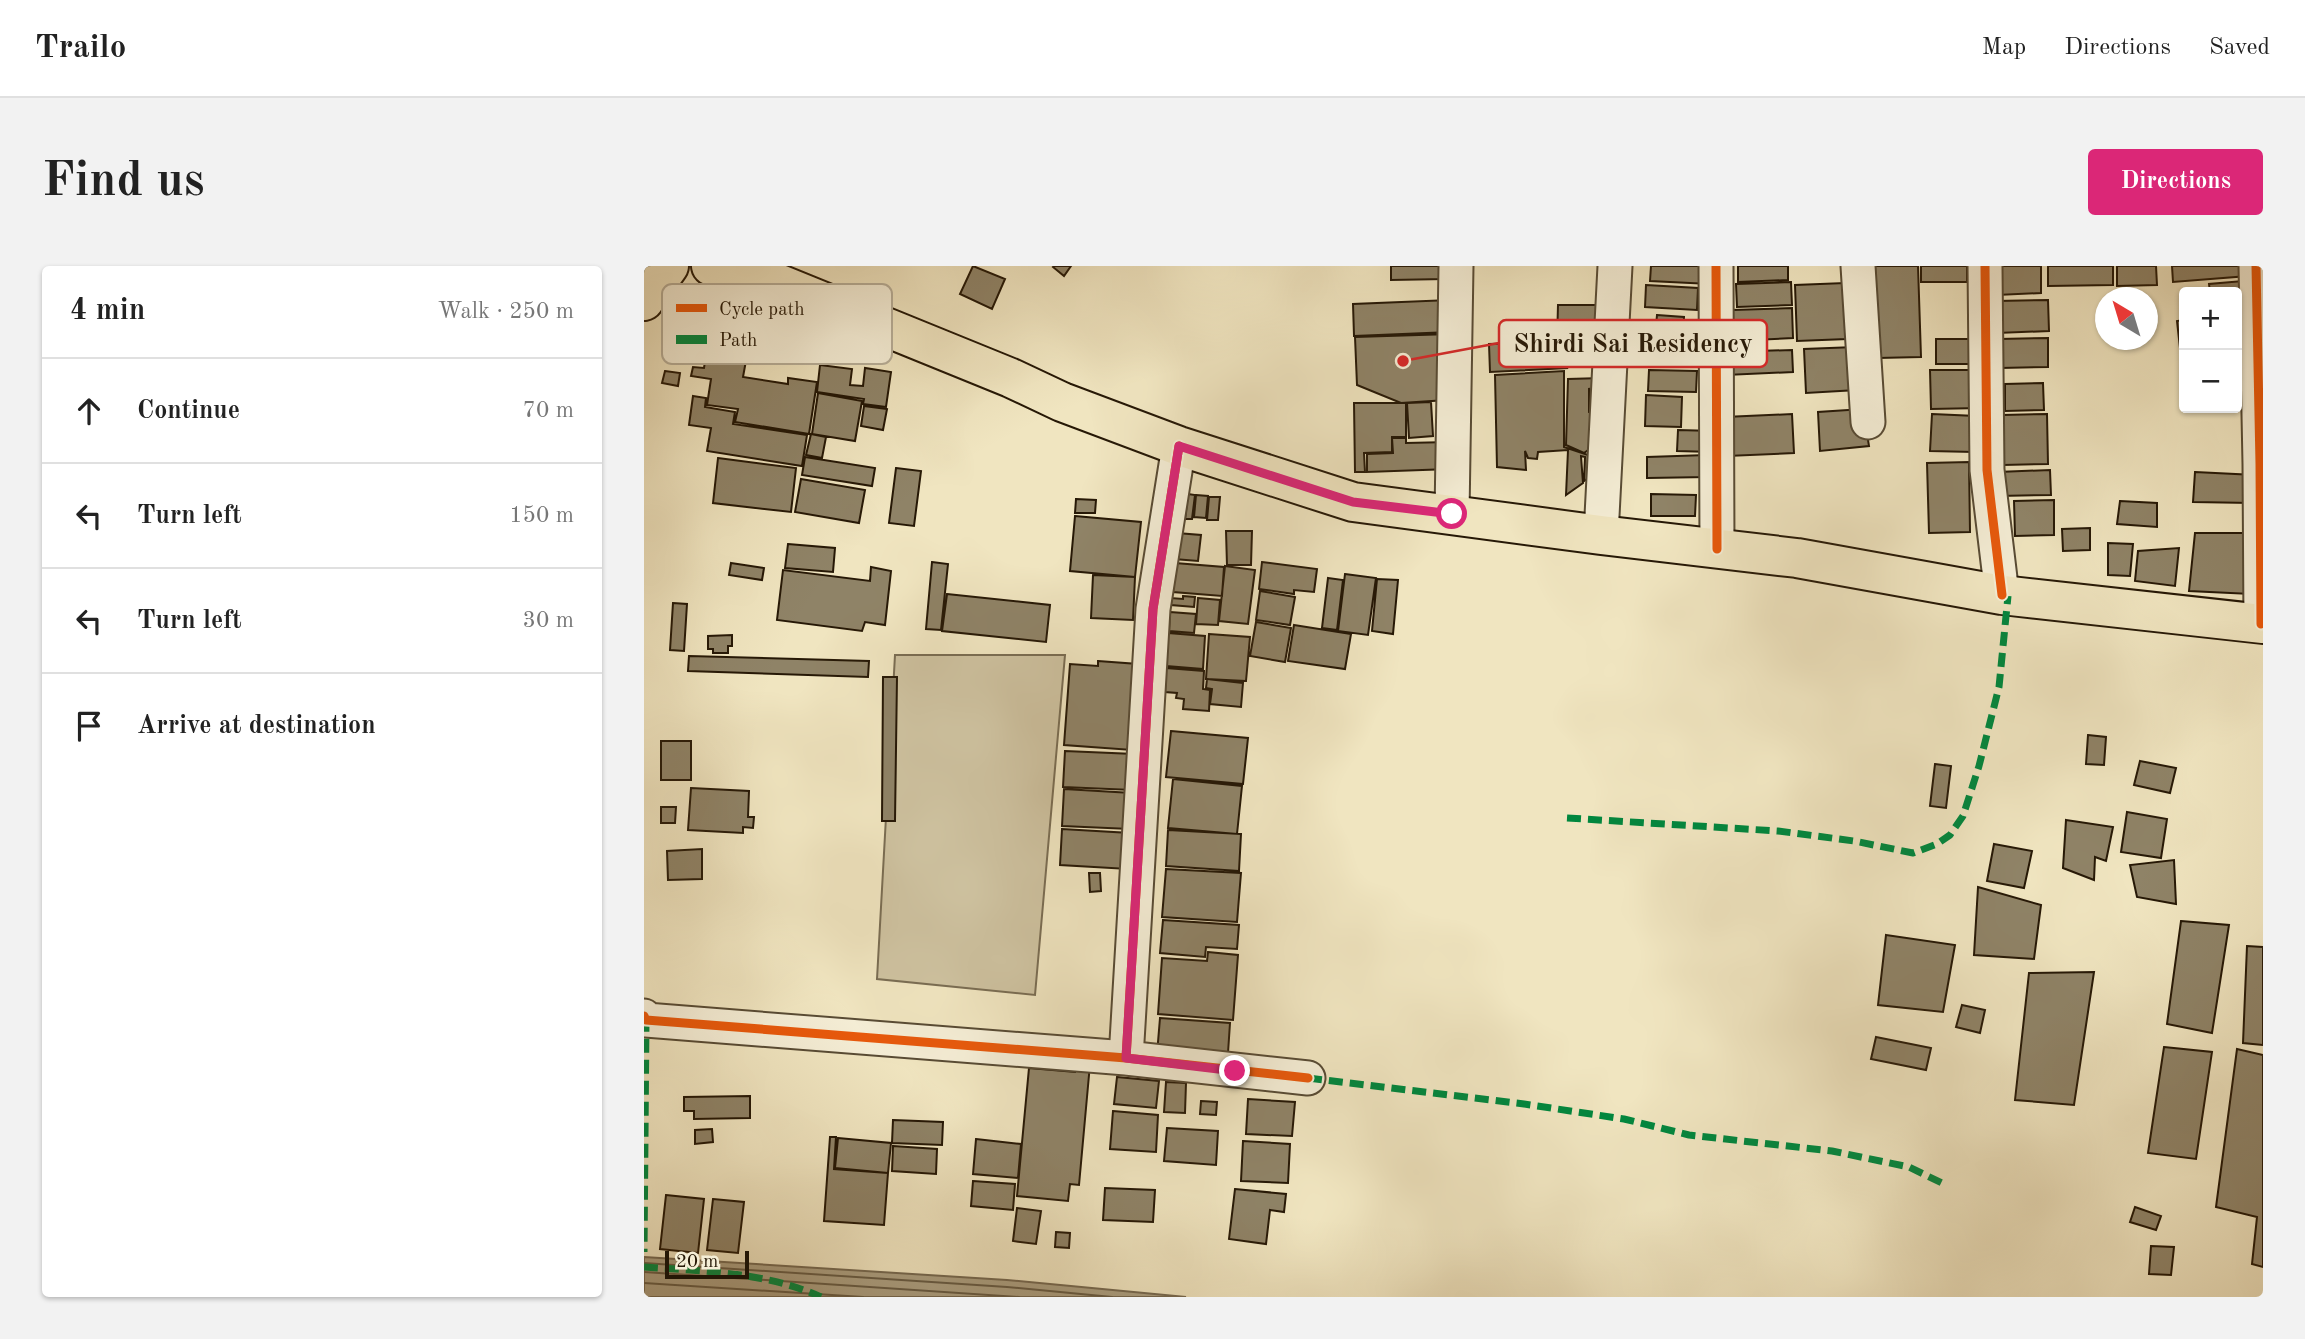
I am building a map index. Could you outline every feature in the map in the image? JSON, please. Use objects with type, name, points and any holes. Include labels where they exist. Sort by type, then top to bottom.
[{"type":"main road","points":[[644,302],[669,266]]},
{"type":"main road","points":[[711,266],[761,276],[781,284]]},
{"type":"main road","points":[[892,329],[1062,402],[1179,446],[1353,502],[1797,558],[2002,595],[2262,624]]},
{"type":"street","points":[[1452,514],[1456,266]]},
{"type":"street","points":[[1601,535],[1615,266]]},
{"type":"street","points":[[1716,266],[1717,549]]},
{"type":"street","points":[[1858,266],[1868,422]]},
{"type":"street","points":[[1984,266],[1987,470],[2002,595]]},
{"type":"street","points":[[2256,266],[2262,624]]},
{"type":"street","points":[[1126,1058],[1153,609],[1179,446]]},
{"type":"street","points":[[644,1016],[646,1020],[1126,1058],[1308,1078]]},
{"type":"shaded area","points":[[895,655],[1065,655],[1035,995],[877,979]]},
{"type":"water","points":[[644,1257],[1007,1280],[1186,1297],[644,1297]]},
{"type":"building","points":[[973,266],[1005,279],[992,309],[960,294]]},
{"type":"building","points":[[1054,266],[1071,266],[1064,276]]},
{"type":"building","points":[[1391,266],[1445,266],[1445,279],[1391,280]]},
{"type":"building","points":[[1651,266],[1711,266],[1710,284],[1650,281]]},
{"type":"building","points":[[1738,266],[1788,266],[1788,280],[1738,282]]},
{"type":"building","points":[[1875,266],[1918,266],[1921,357],[1878,358]]},
{"type":"building","points":[[1921,266],[1967,266],[1967,282],[1921,282]]},
{"type":"building","points":[[1997,266],[2041,266],[2041,293],[1997,295]]},
{"type":"building","points":[[2048,266],[2113,266],[2113,285],[2048,286]]},
{"type":"building","points":[[2117,266],[2156,266],[2157,285],[2117,286]]},
{"type":"building","points":[[2172,266],[2248,266],[2248,276],[2173,282]]},
{"type":"building","points":[[2243,281],[2246,309],[2242,309],[2242,287],[2209,287],[2209,284]]},
{"type":"building","points":[[1791,282],[1792,305],[1737,307],[1736,284]]},
{"type":"building","points":[[1845,283],[1847,339],[1797,341],[1795,285]]},
{"type":"building","points":[[1646,285],[1698,288],[1697,310],[1645,307]]},
{"type":"building","points":[[1450,300],[1451,332],[1354,336],[1353,304]]},
{"type":"building","points":[[2048,300],[2049,331],[1997,333],[1996,301]]},
{"type":"building","points":[[1558,305],[1598,305],[1597,356],[1562,355],[1557,342]]},
{"type":"building","points":[[1792,308],[1793,338],[1732,341],[1732,310]]},
{"type":"building","points":[[1657,315],[1684,317],[1682,350],[1654,348]]},
{"type":"building","points":[[2242,321],[2245,348],[2242,348]]},
{"type":"building","points":[[1451,334],[1447,400],[1401,403],[1357,385],[1355,337]]},
{"type":"building","points":[[2048,338],[2048,367],[2000,368],[1999,339]]},
{"type":"building","points":[[1936,339],[1979,339],[1979,364],[1936,364]]},
{"type":"building","points":[[1557,342],[1567,368],[1490,372],[1489,344]]},
{"type":"building","points":[[1855,347],[1857,390],[1806,393],[1804,349]]},
{"type":"building","points":[[1792,350],[1793,372],[1726,375],[1726,352]]},
{"type":"building","points":[[705,364],[745,364],[743,377],[788,384],[788,378],[817,382],[809,434],[735,422],[738,409],[707,405],[711,379],[691,376],[693,367],[704,368]]},
{"type":"building","points":[[820,365],[852,369],[850,385],[863,386],[865,368],[891,372],[886,407],[863,404],[864,399],[817,392]]},
{"type":"building","points":[[1649,370],[1697,371],[1696,392],[1648,391]]},
{"type":"building","points":[[1930,370],[1980,370],[1981,408],[1931,409]]},
{"type":"building","points":[[665,371],[680,373],[678,386],[662,383]]},
{"type":"building","points":[[1564,371],[1564,447],[1588,455],[1599,453],[1603,468],[1584,481],[1585,457],[1581,456],[1583,483],[1566,495],[1568,450],[1538,452],[1537,459],[1528,458],[1525,451],[1526,470],[1497,467],[1495,375]]},
{"type":"building","points":[[1602,378],[1600,393],[1591,394],[1589,388],[1589,412],[1594,414],[1591,448],[1584,453],[1566,445],[1568,379]]},
{"type":"building","points":[[2043,383],[2044,410],[2005,411],[2005,384]]},
{"type":"building","points":[[818,393],[862,401],[855,441],[812,434]]},
{"type":"building","points":[[1646,395],[1682,397],[1681,427],[1645,426]]},
{"type":"building","points":[[693,396],[706,398],[705,407],[735,412],[733,424],[807,435],[802,466],[707,451],[711,428],[689,425]]},
{"type":"building","points":[[1431,402],[1433,436],[1409,438],[1407,403]]},
{"type":"building","points":[[1354,403],[1406,403],[1406,437],[1392,437],[1392,452],[1364,453],[1365,472],[1355,472]]},
{"type":"building","points":[[864,406],[887,409],[883,430],[861,426]]},
{"type":"building","points":[[1863,409],[1869,446],[1820,451],[1818,412]]},
{"type":"building","points":[[1792,414],[1794,453],[1727,456],[1725,417]]},
{"type":"building","points":[[1932,414],[1976,416],[1974,452],[1930,451]]},
{"type":"building","points":[[2047,414],[2048,464],[2003,465],[2002,415]]},
{"type":"building","points":[[1678,430],[1714,431],[1713,452],[1677,451]]},
{"type":"building","points":[[811,434],[826,437],[822,458],[806,455]]},
{"type":"building","points":[[1392,438],[1406,438],[1406,443],[1449,442],[1450,469],[1367,472],[1367,454],[1393,453]]},
{"type":"building","points":[[1707,455],[1708,477],[1647,478],[1647,457]]},
{"type":"building","points":[[805,457],[875,468],[872,486],[802,475]]},
{"type":"building","points":[[718,458],[796,468],[791,512],[713,503]]},
{"type":"building","points":[[1969,462],[1970,532],[1929,533],[1927,463]]},
{"type":"building","points":[[896,468],[921,471],[914,526],[889,523]]},
{"type":"building","points":[[2050,470],[2051,495],[1998,496],[1998,472]]},
{"type":"building","points":[[2195,472],[2255,475],[2252,503],[2193,502]]},
{"type":"building","points":[[801,479],[865,490],[859,523],[795,512]]},
{"type":"building","points":[[1188,494],[1195,495],[1192,519],[1185,519]]},
{"type":"building","points":[[1651,494],[1696,495],[1695,516],[1651,516]]},
{"type":"building","points":[[1196,495],[1208,496],[1206,518],[1194,517]]},
{"type":"building","points":[[1209,497],[1220,497],[1218,520],[1207,520]]},
{"type":"building","points":[[1076,499],[1096,500],[1095,513],[1075,513]]},
{"type":"building","points":[[2054,500],[2054,535],[2015,536],[2014,501]]},
{"type":"building","points":[[2120,501],[2157,503],[2157,527],[2117,524]]},
{"type":"building","points":[[1075,516],[1141,522],[1135,577],[1070,571]]},
{"type":"building","points":[[2090,528],[2090,550],[2063,551],[2062,529]]},
{"type":"building","points":[[1226,531],[1252,531],[1251,565],[1227,565]]},
{"type":"building","points":[[1177,533],[1201,535],[1198,561],[1174,559]]},
{"type":"building","points":[[2195,533],[2255,533],[2251,594],[2189,591]]},
{"type":"building","points":[[2108,543],[2133,544],[2130,576],[2108,575]]},
{"type":"building","points":[[788,544],[835,548],[833,572],[785,568]]},
{"type":"building","points":[[2179,548],[2175,586],[2135,581],[2138,551]]},
{"type":"building","points":[[932,562],[948,564],[941,630],[926,629]]},
{"type":"building","points":[[1262,562],[1317,569],[1314,592],[1294,590],[1294,594],[1259,589]]},
{"type":"building","points":[[731,563],[764,568],[762,580],[729,575]]},
{"type":"building","points":[[1175,563],[1224,567],[1222,596],[1173,592]]},
{"type":"building","points":[[1225,566],[1255,570],[1248,624],[1219,621]]},
{"type":"building","points":[[871,567],[891,571],[885,625],[865,622],[862,631],[777,620],[783,570],[870,581]]},
{"type":"building","points":[[1345,574],[1376,578],[1368,635],[1338,631]]},
{"type":"building","points":[[1093,575],[1135,577],[1133,620],[1091,618]]},
{"type":"building","points":[[1328,578],[1343,580],[1337,630],[1322,628]]},
{"type":"building","points":[[1377,579],[1398,580],[1393,634],[1372,631]]},
{"type":"building","points":[[1260,591],[1295,597],[1290,625],[1256,620]]},
{"type":"building","points":[[947,594],[1050,605],[1046,642],[942,631]]},
{"type":"building","points":[[1183,596],[1195,597],[1194,607],[1171,605],[1171,598],[1183,599]]},
{"type":"building","points":[[1198,598],[1220,600],[1218,625],[1196,624]]},
{"type":"building","points":[[673,603],[687,604],[684,651],[670,650]]},
{"type":"building","points":[[1170,612],[1196,614],[1194,633],[1169,631]]},
{"type":"building","points":[[1256,622],[1291,628],[1285,662],[1250,656]]},
{"type":"building","points":[[1294,625],[1351,634],[1345,669],[1288,661]]},
{"type":"building","points":[[1168,633],[1205,636],[1203,669],[1166,666]]},
{"type":"building","points":[[1209,634],[1250,637],[1246,681],[1206,679]]},
{"type":"building","points":[[732,635],[732,646],[728,646],[728,653],[713,653],[713,649],[708,649],[708,636]]},
{"type":"building","points":[[689,656],[869,661],[868,677],[688,671]]},
{"type":"building","points":[[1098,661],[1138,664],[1132,750],[1064,745],[1070,664],[1098,666]]},
{"type":"building","points":[[1166,668],[1204,671],[1203,689],[1210,690],[1209,711],[1183,709],[1184,699],[1176,698],[1177,693],[1165,692]]},
{"type":"building","points":[[883,677],[897,677],[895,821],[882,821]]},
{"type":"building","points":[[1207,679],[1243,683],[1241,707],[1210,704],[1212,689],[1206,688]]},
{"type":"building","points":[[1171,731],[1248,738],[1243,784],[1166,777]]},
{"type":"building","points":[[2088,735],[2106,737],[2104,765],[2086,764]]},
{"type":"building","points":[[661,741],[691,741],[691,780],[661,780]]},
{"type":"building","points":[[1065,751],[1134,754],[1132,790],[1063,787]]},
{"type":"building","points":[[2140,761],[2176,768],[2170,793],[2134,785]]},
{"type":"building","points":[[1935,764],[1951,766],[1946,808],[1930,806]]},
{"type":"building","points":[[1173,779],[1242,786],[1237,834],[1168,828]]},
{"type":"building","points":[[691,788],[749,791],[748,817],[754,817],[753,828],[743,827],[743,833],[688,830]]},
{"type":"building","points":[[1064,789],[1132,793],[1130,829],[1062,826]]},
{"type":"building","points":[[661,807],[676,807],[675,823],[661,823]]},
{"type":"building","points":[[2127,812],[2167,819],[2161,858],[2121,852]]},
{"type":"building","points":[[2066,820],[2113,827],[2106,861],[2095,857],[2094,880],[2063,868]]},
{"type":"building","points":[[1062,829],[1130,833],[1128,869],[1060,865]]},
{"type":"building","points":[[1168,830],[1241,834],[1239,871],[1166,866]]},
{"type":"building","points":[[1994,844],[2032,851],[2024,888],[1987,881]]},
{"type":"building","points":[[702,849],[702,879],[668,880],[667,851]]},
{"type":"building","points":[[2174,860],[2176,904],[2137,897],[2130,865]]},
{"type":"building","points":[[1166,869],[1241,873],[1237,922],[1162,917]]},
{"type":"building","points":[[1089,873],[1100,873],[1101,891],[1090,892]]},
{"type":"building","points":[[1978,887],[2041,905],[2034,959],[1974,955]]},
{"type":"building","points":[[1163,920],[1239,925],[1237,949],[1206,947],[1205,957],[1160,953]]},
{"type":"building","points":[[2181,921],[2229,925],[2212,1033],[2167,1024]]},
{"type":"building","points":[[1886,935],[1955,945],[1943,1012],[1878,1005]]},
{"type":"building","points":[[2247,946],[2263,947],[2263,1045],[2243,1043]]},
{"type":"building","points":[[1208,952],[1238,955],[1233,1020],[1158,1014],[1162,958],[1207,961]]},
{"type":"building","points":[[2094,972],[2074,1105],[2015,1100],[2029,973]]},
{"type":"building","points":[[1962,1005],[1985,1010],[1980,1033],[1956,1027]]},
{"type":"building","points":[[1160,1018],[1230,1023],[1228,1053],[1157,1054]]},
{"type":"building","points":[[1876,1037],[1931,1048],[1926,1070],[1871,1059]]},
{"type":"building","points":[[2164,1047],[2212,1052],[2196,1159],[2148,1153]]},
{"type":"building","points":[[2237,1049],[2263,1055],[2263,1267],[2252,1264],[2257,1217],[2216,1207]]},
{"type":"building","points":[[1076,1063],[1090,1064],[1079,1185],[1070,1184],[1068,1201],[1017,1196],[1029,1068],[1075,1072]]},
{"type":"building","points":[[1117,1077],[1159,1081],[1156,1108],[1114,1104]]},
{"type":"building","points":[[1166,1082],[1186,1083],[1185,1113],[1164,1112]]},
{"type":"building","points":[[750,1096],[750,1118],[694,1119],[694,1111],[684,1111],[684,1097]]},
{"type":"building","points":[[1248,1099],[1295,1102],[1292,1136],[1246,1134]]},
{"type":"building","points":[[1201,1101],[1217,1102],[1216,1115],[1200,1114]]},
{"type":"building","points":[[1113,1111],[1158,1115],[1156,1152],[1110,1149]]},
{"type":"building","points":[[893,1120],[943,1122],[942,1145],[892,1143]]},
{"type":"building","points":[[1167,1128],[1218,1131],[1216,1165],[1164,1161]]},
{"type":"building","points":[[712,1129],[713,1142],[695,1144],[695,1130]]},
{"type":"building","points":[[830,1137],[836,1137],[834,1169],[888,1173],[884,1225],[824,1221]]},
{"type":"building","points":[[838,1138],[891,1143],[888,1173],[835,1168]]},
{"type":"building","points":[[976,1139],[1021,1144],[1018,1178],[973,1174]]},
{"type":"building","points":[[1243,1141],[1290,1144],[1288,1183],[1241,1181]]},
{"type":"building","points":[[893,1146],[937,1149],[936,1174],[892,1171]]},
{"type":"building","points":[[973,1181],[1015,1184],[1013,1210],[971,1206]]},
{"type":"building","points":[[1105,1188],[1155,1190],[1153,1222],[1103,1220]]},
{"type":"building","points":[[1235,1189],[1286,1194],[1284,1212],[1270,1210],[1266,1244],[1229,1239]]},
{"type":"building","points":[[666,1195],[704,1199],[698,1253],[660,1249]]},
{"type":"building","points":[[713,1199],[744,1202],[738,1253],[707,1250]]},
{"type":"building","points":[[2135,1207],[2161,1216],[2156,1230],[2130,1222]]},
{"type":"building","points":[[1017,1208],[1041,1211],[1036,1244],[1013,1241]]},
{"type":"building","points":[[1056,1232],[1070,1233],[1069,1248],[1055,1247]]},
{"type":"building","points":[[2151,1246],[2174,1247],[2171,1275],[2149,1274]]},
{"type":"marked path","points":[[1567,818],[1778,831],[1854,841],[1913,853],[1937,844],[1950,835],[1963,816],[1979,766],[1999,687],[2008,596]]},
{"type":"marked path","points":[[644,1019],[644,1252]]},
{"type":"marked path","points":[[1308,1078],[1524,1104],[1624,1119],[1689,1135],[1832,1151],[1909,1167],[1944,1184]]},
{"type":"marked path","points":[[644,1267],[756,1278],[778,1282],[821,1297]]},
{"type":"cycle path","points":[[1716,266],[1717,549]]},
{"type":"cycle path","points":[[1985,266],[1987,470],[2002,595]]},
{"type":"cycle path","points":[[2256,266],[2261,624]]},
{"type":"cycle path","points":[[1126,1058],[1153,609],[1179,446]]},
{"type":"cycle path","points":[[644,1016],[646,1020],[1126,1058],[1308,1078]]},
{"type":"place","name":"Shirdi Sai Residency","points":[[1403,361]]},
{"type":"route","points":[[1235,1071],[1126,1058],[1153,609],[1179,446],[1353,502],[1452,514]]}]
